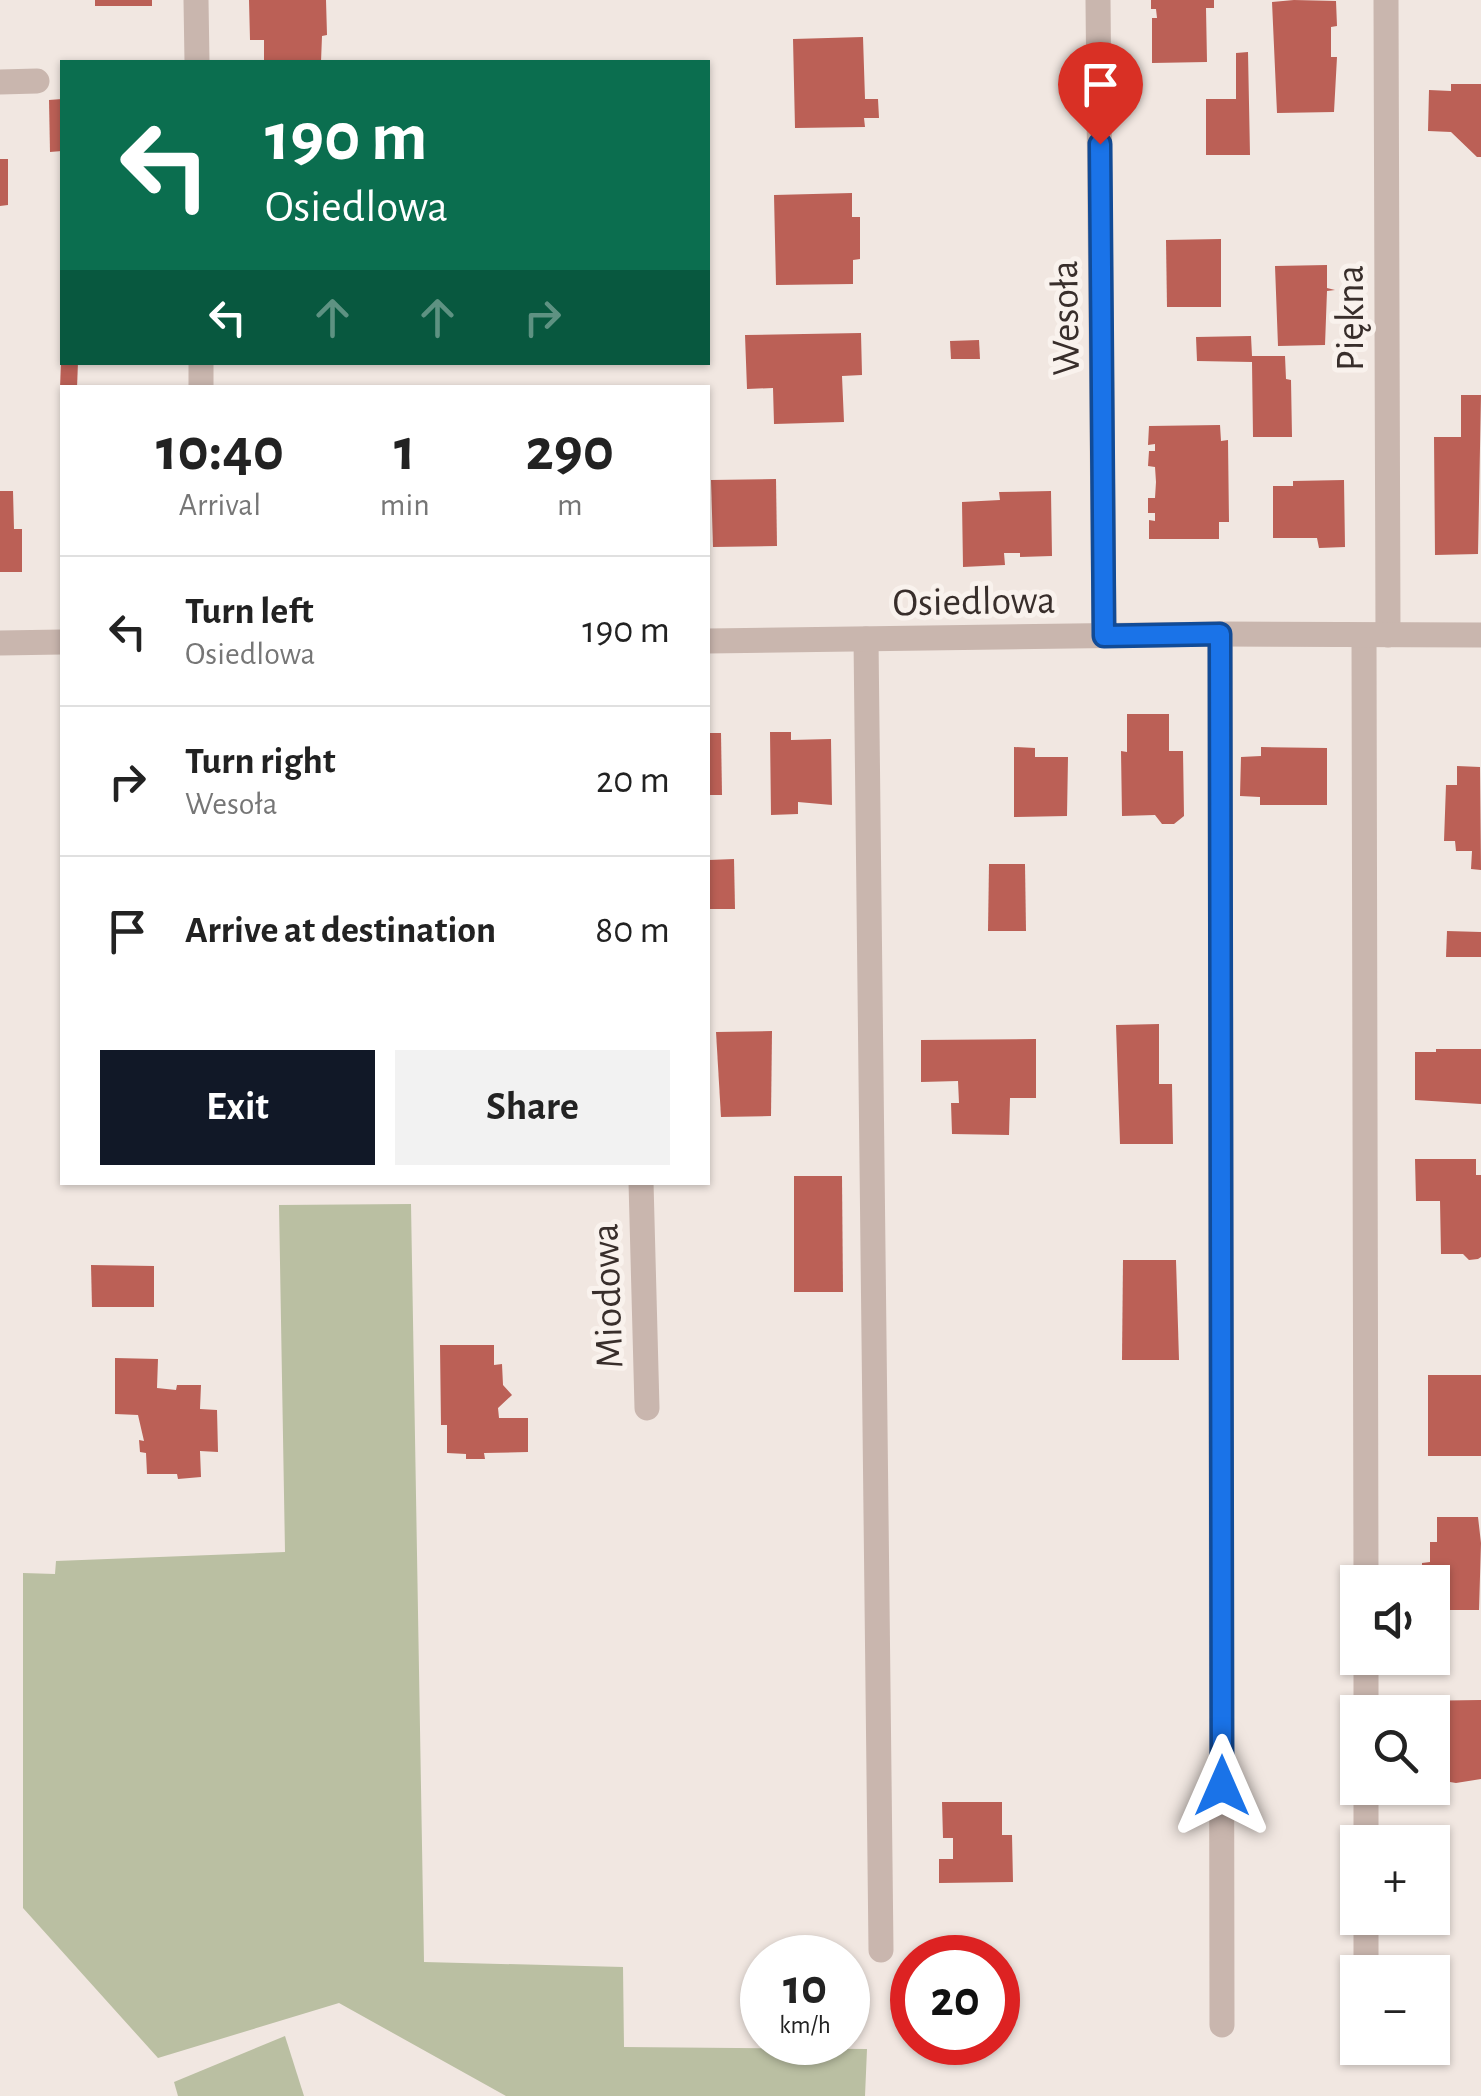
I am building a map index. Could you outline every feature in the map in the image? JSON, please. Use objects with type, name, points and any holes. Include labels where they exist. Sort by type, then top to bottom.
[{"type":"street","points":[[196,0],[197,60]]},
{"type":"street","name":"Wesoła","points":[[1098,0],[1104,636]]},
{"type":"street","name":"Piękna","points":[[1366,1565],[1386,0]]},
{"type":"street","points":[[0,82],[36,81]]},
{"type":"street","points":[[1220,634],[1222,2025]]},
{"type":"street","name":"Osiedlowa","points":[[710,640],[1481,635]]},
{"type":"street","points":[[866,640],[881,1950]]},
{"type":"street","points":[[0,642],[60,642]]},
{"type":"street","name":"Miodowa","points":[[641,1185],[647,1408]]},
{"type":"green space","points":[[411,1204],[424,1962],[623,1967],[624,2047],[740,2048],[740,2065],[866,2065],[865,2096],[506,2096],[339,2003],[158,2058],[23,1908],[23,1573],[55,1574],[56,1561],[285,1552],[279,1205]]},
{"type":"green space","points":[[285,2036],[304,2096],[178,2096],[174,2082]]},
{"type":"building","points":[[95,0],[152,0],[152,6],[95,6]]},
{"type":"building","points":[[249,0],[326,0],[327,35],[322,36],[321,60],[264,60],[264,40],[250,40]]},
{"type":"building","points":[[1151,0],[1214,0],[1214,8],[1206,8],[1207,62],[1152,63],[1152,18],[1157,18]]},
{"type":"building","points":[[1336,1],[1337,26],[1331,27],[1331,57],[1337,57],[1334,112],[1277,113],[1272,2]]},
{"type":"building","points":[[863,37],[865,99],[878,99],[879,118],[864,118],[865,127],[795,128],[793,39]]},
{"type":"building","points":[[1248,52],[1250,155],[1206,155],[1206,99],[1236,99],[1236,53]]},
{"type":"building","points":[[1451,84],[1481,84],[1481,157],[1451,132],[1428,131],[1429,90],[1451,91]]},
{"type":"building","points":[[60,99],[60,151],[50,152],[49,100]]},
{"type":"building","points":[[0,159],[8,159],[8,205],[0,206]]},
{"type":"building","points":[[852,193],[852,217],[860,217],[860,259],[853,260],[853,284],[776,285],[774,195]]},
{"type":"building","points":[[1221,239],[1221,307],[1167,307],[1166,240]]},
{"type":"building","points":[[1327,265],[1327,288],[1335,290],[1327,291],[1325,345],[1278,346],[1275,266]]},
{"type":"building","points":[[861,333],[862,375],[842,376],[844,422],[774,424],[773,388],[747,389],[745,335]]},
{"type":"building","points":[[1251,336],[1252,356],[1285,356],[1286,379],[1291,380],[1292,437],[1253,437],[1252,362],[1197,361],[1196,337]]},
{"type":"building","points":[[979,340],[980,359],[951,359],[950,341]]},
{"type":"building","points":[[61,365],[78,365],[77,385],[60,385]]},
{"type":"building","points":[[1461,395],[1481,395],[1478,554],[1435,555],[1434,437],[1461,437]]},
{"type":"building","points":[[1220,425],[1221,441],[1228,440],[1229,522],[1219,522],[1219,539],[1149,539],[1149,520],[1155,521],[1155,513],[1148,513],[1148,498],[1155,498],[1156,482],[1155,467],[1148,466],[1149,451],[1155,451],[1155,444],[1148,445],[1149,426]]},
{"type":"building","points":[[776,479],[777,546],[713,547],[711,480]]},
{"type":"building","points":[[1344,480],[1345,547],[1319,548],[1317,538],[1273,538],[1273,486],[1293,486],[1293,481]]},
{"type":"building","points":[[0,491],[13,491],[14,529],[22,529],[22,572],[0,572]]},
{"type":"building","points":[[1051,491],[1052,556],[1004,553],[1005,565],[963,567],[962,502],[1000,500],[999,492]]},
{"type":"building","points":[[1127,714],[1169,714],[1169,751],[1183,751],[1184,816],[1174,824],[1162,824],[1155,815],[1122,816],[1121,751],[1127,752]]},
{"type":"building","points":[[770,732],[791,732],[791,740],[831,739],[832,805],[798,802],[798,814],[771,815]]},
{"type":"building","points":[[710,733],[721,733],[722,795],[710,795]]},
{"type":"building","points":[[1014,747],[1035,748],[1035,757],[1068,757],[1067,816],[1014,817]]},
{"type":"building","points":[[1261,747],[1327,748],[1327,805],[1260,805],[1260,797],[1240,796],[1241,757],[1261,756]]},
{"type":"building","points":[[1457,766],[1480,767],[1481,870],[1471,869],[1472,851],[1456,851],[1455,841],[1444,841],[1446,785],[1457,785]]},
{"type":"building","points":[[734,859],[735,909],[710,909],[710,860]]},
{"type":"building","points":[[989,864],[1025,864],[1026,931],[988,931]]},
{"type":"building","points":[[1447,931],[1481,932],[1481,957],[1446,957]]},
{"type":"building","points":[[1159,1024],[1159,1084],[1172,1084],[1173,1144],[1120,1144],[1116,1025]]},
{"type":"building","points":[[772,1031],[771,1116],[721,1117],[716,1032]]},
{"type":"building","points":[[1036,1039],[1036,1098],[1010,1098],[1009,1135],[952,1134],[951,1103],[959,1103],[958,1081],[921,1082],[921,1040]]},
{"type":"building","points":[[1481,1049],[1481,1104],[1415,1100],[1415,1052]]},
{"type":"building","points":[[1415,1159],[1476,1159],[1476,1175],[1481,1175],[1478,1259],[1441,1254],[1440,1201],[1416,1201]]},
{"type":"building","points":[[794,1176],[842,1176],[843,1292],[794,1292]]},
{"type":"building","points":[[1123,1260],[1176,1260],[1179,1360],[1122,1360]]},
{"type":"building","points":[[91,1265],[154,1266],[154,1307],[92,1307]]},
{"type":"building","points":[[440,1345],[494,1345],[494,1365],[502,1364],[503,1385],[512,1395],[498,1408],[499,1418],[528,1418],[528,1452],[484,1453],[485,1459],[447,1453],[447,1425],[441,1425]]},
{"type":"building","points":[[115,1358],[158,1359],[157,1388],[176,1390],[177,1385],[201,1385],[200,1409],[217,1410],[218,1452],[200,1451],[201,1477],[178,1479],[177,1474],[147,1474],[146,1453],[140,1452],[139,1440],[144,1441],[138,1415],[115,1414]]},
{"type":"building","points":[[1428,1375],[1481,1375],[1481,1456],[1428,1456]]},
{"type":"building","points":[[1437,1517],[1478,1517],[1479,1610],[1450,1610],[1450,1565],[1422,1565],[1430,1562],[1430,1542],[1437,1542]]},
{"type":"building","points":[[1450,1700],[1481,1700],[1481,1779],[1450,1782]]},
{"type":"building","points":[[942,1802],[1002,1802],[1002,1835],[1012,1835],[1013,1882],[939,1883],[939,1859],[953,1859],[953,1838],[943,1838]]},
{"type":"route","points":[[1100,144],[1104,636],[1220,634],[1222,1786]]}]
